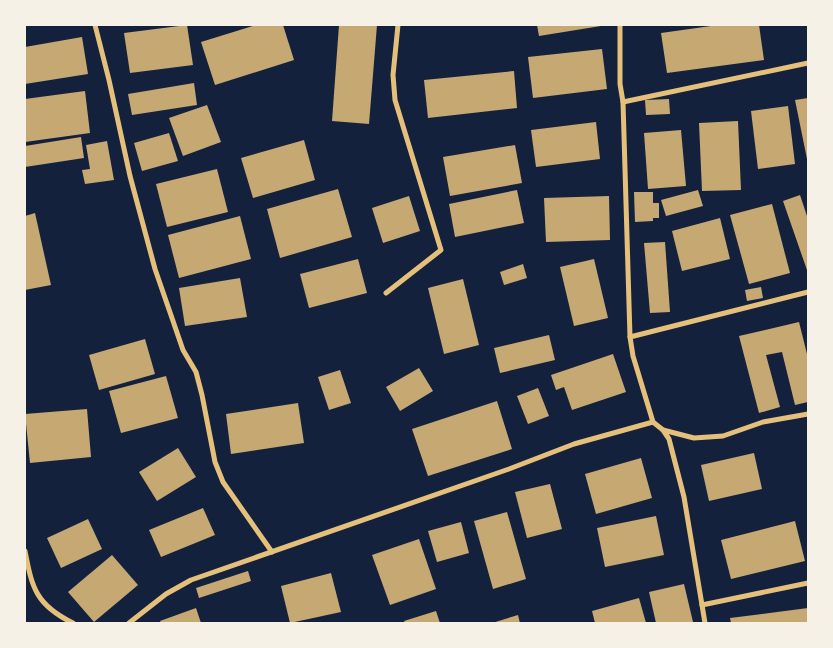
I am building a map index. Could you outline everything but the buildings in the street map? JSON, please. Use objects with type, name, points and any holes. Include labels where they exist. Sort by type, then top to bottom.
[{"type":"street","points":[[94,25],[109,80],[130,176],[155,269],[183,350],[196,372],[215,462],[223,482],[272,552]]},
{"type":"street","points":[[386,293],[441,250],[396,100],[393,75],[398,25]]},
{"type":"street","points":[[620,25],[620,84],[623,102],[630,338],[633,356],[653,422],[669,439],[684,497],[705,623]]},
{"type":"street","points":[[623,102],[808,63]]},
{"type":"street","points":[[630,338],[808,292]]},
{"type":"street","points":[[662,430],[694,438],[723,436],[763,422],[808,414]]},
{"type":"street","points":[[130,623],[166,594],[191,580],[574,444],[653,422]]},
{"type":"street","points":[[25,551],[34,591],[42,601],[64,619],[73,623]]},
{"type":"street","points":[[702,605],[808,583]]}]
